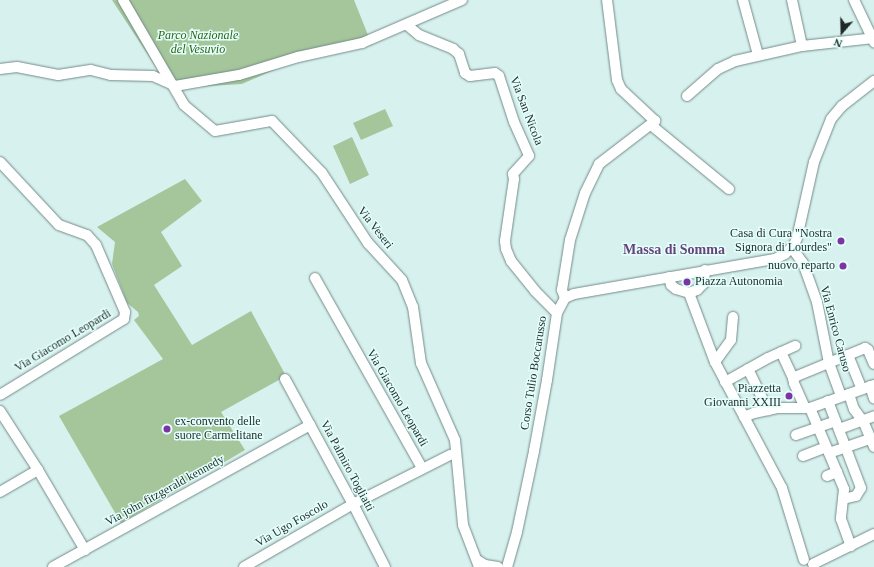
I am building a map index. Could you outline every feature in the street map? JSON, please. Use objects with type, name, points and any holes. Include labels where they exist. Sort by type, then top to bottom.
[{"type":"street","name":"Via Veseri","points":[[123,0],[175,86],[184,105],[215,131],[272,121],[322,173],[368,243],[402,280],[413,307],[421,363],[455,440],[463,525],[478,564],[492,567]]},
{"type":"street","points":[[0,69],[17,67],[58,75],[91,70],[111,76],[153,76],[175,86],[239,76],[298,57],[362,43],[407,25],[462,0]]},
{"type":"street","points":[[607,0],[617,80],[621,90],[653,123],[729,189]]},
{"type":"street","points":[[743,0],[758,55]]},
{"type":"street","points":[[792,0],[802,46]]},
{"type":"street","points":[[687,96],[718,69],[736,61],[802,46],[874,40],[854,0]]},
{"type":"street","name":"Via San Nicola","points":[[407,25],[419,35],[453,49],[459,54],[466,73],[470,76],[495,73],[499,76],[514,122],[529,156],[513,174],[514,179],[505,241],[506,249],[511,260],[526,279],[557,313]]},
{"type":"street","points":[[653,123],[599,164],[585,193],[570,240],[562,287],[565,298],[574,294],[775,259],[785,254],[792,248],[797,238],[814,162],[828,125],[842,106],[874,81]]},
{"type":"street","name":"Via Giacomo Leopardi","points":[[0,162],[59,225],[87,235],[96,245],[125,312],[124,319],[0,395]]},
{"type":"street","name":"Via Enrico Caruso","points":[[792,248],[802,263],[817,302],[829,363],[845,395],[862,421],[872,443]]},
{"type":"street","points":[[669,277],[671,285],[676,290],[689,293],[697,290],[704,283],[705,270]]},
{"type":"street","name":"Via Giacomo Leopardi","points":[[315,278],[422,468]]},
{"type":"street","points":[[689,293],[715,362],[782,488],[807,564],[851,546],[874,534]]},
{"type":"street","name":"Corso Tulio Boccarusso","points":[[507,567],[517,532],[535,443],[557,313],[565,298]]},
{"type":"street","points":[[715,362],[731,340],[733,317]]},
{"type":"street","points":[[725,382],[795,346]]},
{"type":"street","points":[[794,378],[865,348],[868,350],[874,364]]},
{"type":"street","points":[[781,352],[818,427],[827,450],[841,471],[861,488],[856,496],[843,499]]},
{"type":"street","points":[[848,355],[869,387],[874,398]]},
{"type":"street","points":[[748,369],[768,410]]},
{"type":"street","name":"Via Palmiro Togliatti","points":[[285,378],[385,567]]},
{"type":"street","points":[[744,417],[768,410],[808,408],[869,387]]},
{"type":"street","points":[[828,401],[846,447],[841,471],[844,489],[841,519],[851,546]]},
{"type":"street","points":[[0,411],[38,470],[85,550]]},
{"type":"street","points":[[796,435],[818,427],[862,421],[874,416]]},
{"type":"street","name":"Via john fitzgerald kennedy","points":[[53,567],[310,425]]},
{"type":"street","points":[[803,456],[827,450],[872,443]]},
{"type":"street","points":[[353,504],[450,455]]},
{"type":"street","points":[[0,492],[38,470]]},
{"type":"street","name":"Via Ugo Foscolo","points":[[244,567],[353,504]]},
{"type":"street","points":[[492,567],[510,557]]},
{"type":"street","points":[[492,567],[498,567]]},
{"type":"green space","name":"Parco Nazionale del Vesuvio","points":[[112,0],[354,0],[372,45],[292,62],[242,84],[193,87],[165,81]]},
{"type":"green space","points":[[385,109],[393,126],[361,140],[353,123]]},
{"type":"green space","points":[[352,137],[369,175],[350,184],[333,146]]},
{"type":"green space","points":[[185,179],[202,201],[161,232],[182,266],[154,285],[192,345],[251,311],[286,376],[221,412],[245,450],[121,523],[59,416],[163,359],[134,320],[139,316],[138,312],[127,303],[112,264],[115,242],[97,227]]},
{"type":"place","name":"Casa di Cura \"Nostra Signora di Lourdes\"","points":[[841,241]]},
{"type":"place","name":"nuovo reparto","points":[[843,266]]},
{"type":"place","name":"Piazza Autonomia","points":[[687,282]]},
{"type":"place","name":"Piazzetta Giovanni XXIII","points":[[789,396]]},
{"type":"place","name":"ex-convento delle suore Carmelitane","points":[[167,429]]},
{"type":"district","name":"Massa di Somma","points":[[674,250]]}]
